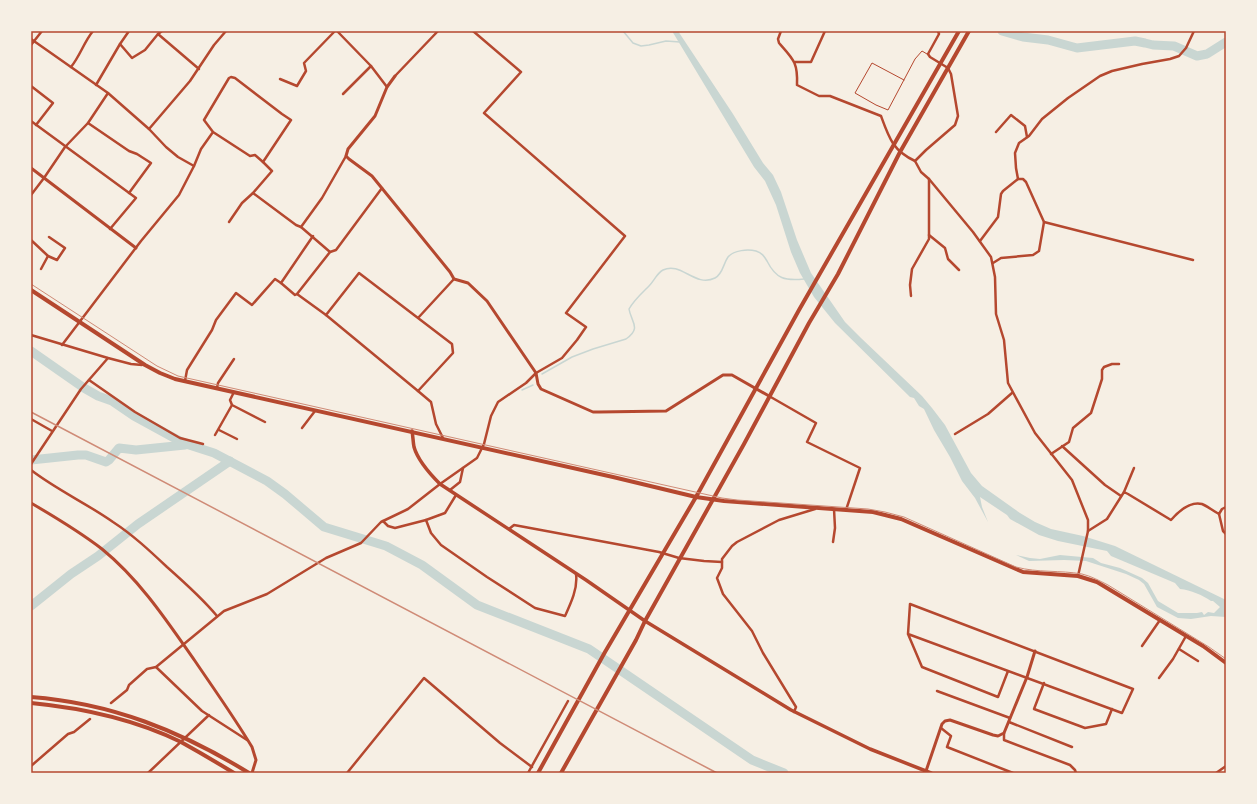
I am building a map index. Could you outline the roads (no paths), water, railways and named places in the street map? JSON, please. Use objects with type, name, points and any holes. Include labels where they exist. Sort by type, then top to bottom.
[{"type":"highway","points":[[538,773],[605,652],[696,497],[755,389],[959,31]]},
{"type":"highway","points":[[562,773],[679,558],[744,444],[809,323],[838,274],[900,152],[969,31]]},
{"type":"highway","points":[[31,290],[145,365],[160,373],[185,381],[443,438],[696,497],[873,512],[901,519],[1023,572],[1078,576],[1097,582],[1214,653],[1226,663]]},
{"type":"highway","points":[[31,697],[57,699],[95,706],[148,722],[214,752],[249,773]]},
{"type":"highway","points":[[31,703],[60,706],[116,718],[145,727],[180,742],[234,773]]},
{"type":"main road","points":[[412,431],[414,448],[431,475],[440,484],[645,621],[794,712],[870,749],[931,773]]},
{"type":"street","points":[[31,45],[42,31]]},
{"type":"street","points":[[71,67],[77,60],[86,39],[93,31]]},
{"type":"street","points":[[96,85],[129,31]]},
{"type":"street","points":[[120,44],[132,58],[145,50],[162,31]]},
{"type":"street","points":[[149,129],[199,68],[214,45],[226,31]]},
{"type":"street","points":[[280,79],[297,86],[306,72],[304,63],[336,31],[371,66],[386,87]]},
{"type":"street","points":[[301,228],[322,198],[346,156],[348,149],[375,116],[386,87],[438,31]]},
{"type":"street","points":[[111,703],[127,690],[129,685],[147,670],[156,667],[217,616],[231,608],[267,594],[326,558],[361,543],[383,521],[408,509],[477,458],[482,447],[491,416],[498,402],[526,383],[536,372],[562,358],[586,327],[566,313],[625,236],[484,113],[521,72],[473,31]]},
{"type":"street","points":[[781,31],[778,39],[779,43],[795,62],[798,75],[797,85],[819,96],[830,96],[881,116],[889,139],[894,146],[900,152],[915,161],[921,172],[929,179],[980,241],[991,257],[995,277],[996,314],[1004,340],[1008,383],[1012,393],[1035,433],[1072,480],[1088,520],[1088,531],[1078,576]]},
{"type":"street","points":[[795,62],[811,62],[825,31]]},
{"type":"street","points":[[915,161],[955,125],[958,116],[951,74],[948,68],[930,57],[928,54],[939,34],[938,31]]},
{"type":"street","points":[[1018,178],[1015,153],[1019,143],[1027,137],[1042,119],[1068,98],[1100,76],[1112,71],[1179,56],[1186,48],[1194,31]]},
{"type":"street","points":[[158,34],[199,68]]},
{"type":"street","points":[[31,39],[108,93],[178,157],[194,166]]},
{"type":"street","points":[[343,94],[371,66]]},
{"type":"street","points":[[229,222],[242,203],[272,171],[255,155],[250,156],[213,132],[204,120],[231,77],[235,78],[291,120],[263,162]]},
{"type":"street","points":[[31,86],[53,104],[36,125]]},
{"type":"street","points":[[31,195],[65,147],[88,123],[108,93]]},
{"type":"street","points":[[996,132],[1011,115],[1025,126],[1027,137]]},
{"type":"street","points":[[31,121],[136,198],[110,229]]},
{"type":"street","points":[[88,123],[129,152],[137,154],[151,163],[129,193]]},
{"type":"street","points":[[62,345],[136,248],[179,195],[201,149],[213,132]]},
{"type":"street","points":[[346,156],[372,176],[382,187],[454,279],[468,283],[487,301],[536,372],[538,384],[541,389],[593,412],[666,411],[724,375],[732,375],[816,423],[807,442],[860,468],[846,510]]},
{"type":"street","points":[[31,168],[136,248]]},
{"type":"street","points":[[993,263],[1001,258],[1033,255],[1039,251],[1044,222],[1026,182],[1023,179],[1018,178]]},
{"type":"street","points":[[980,241],[998,217],[1001,194],[1018,178]]},
{"type":"street","points":[[910,296],[912,269],[929,239],[929,179]]},
{"type":"street","points":[[297,294],[330,252],[336,250],[382,187]]},
{"type":"street","points":[[253,193],[312,236],[330,252]]},
{"type":"street","points":[[1044,222],[1193,260]]},
{"type":"street","points":[[929,235],[945,248],[948,259],[959,270]]},
{"type":"street","points":[[281,283],[312,236]]},
{"type":"street","points":[[31,240],[48,256],[57,260],[65,248],[49,237]]},
{"type":"street","points":[[41,269],[48,256]]},
{"type":"street","points":[[326,315],[359,273],[452,344],[453,353],[418,391]]},
{"type":"street","points":[[185,381],[187,370],[212,330],[216,320],[236,293],[252,305],[275,279],[295,295],[297,294],[326,315],[431,402],[436,424],[443,438]]},
{"type":"street","points":[[418,318],[454,279]]},
{"type":"street","points":[[31,335],[108,358],[131,364],[145,365]]},
{"type":"street","points":[[31,463],[81,389],[108,358]]},
{"type":"street","points":[[217,388],[218,382],[234,359]]},
{"type":"street","points":[[1051,454],[1069,442],[1073,428],[1091,413],[1102,379],[1102,370],[1104,367],[1112,364],[1119,364]]},
{"type":"street","points":[[89,380],[135,412],[180,438],[202,444]]},
{"type":"street","points":[[216,435],[232,405],[230,400],[234,391]]},
{"type":"street","points":[[955,434],[988,414],[1012,393]]},
{"type":"street","points":[[232,405],[265,422]]},
{"type":"street","points":[[302,428],[316,410]]},
{"type":"street","points":[[31,420],[52,431]]},
{"type":"street","points":[[219,430],[237,439]]},
{"type":"street","points":[[1062,446],[1105,485],[1121,496]]},
{"type":"street","points":[[31,455],[36,455]]},
{"type":"street","points":[[450,490],[460,482],[463,468]]},
{"type":"street","points":[[1088,531],[1107,519],[1124,492],[1134,468]]},
{"type":"street","points":[[31,470],[50,484],[89,506],[129,533],[178,576],[217,616]]},
{"type":"street","points":[[1124,492],[1171,520],[1186,507],[1194,504],[1201,504],[1219,514]]},
{"type":"street","points":[[383,521],[388,526],[395,528],[426,520],[445,513],[456,495]]},
{"type":"street","points":[[31,502],[55,516],[102,549],[150,597],[184,644],[248,741],[255,754],[256,760],[252,773]]},
{"type":"street","points":[[1226,507],[1222,509],[1219,514],[1223,531],[1226,534]]},
{"type":"street","points":[[794,712],[796,708],[763,654],[752,631],[723,594],[717,578],[722,568],[722,559],[737,542],[779,520],[813,510],[815,508]]},
{"type":"street","points":[[833,542],[835,528],[834,509]]},
{"type":"street","points":[[426,520],[431,533],[441,545],[487,577],[536,608],[565,616],[571,604],[577,581],[576,574]]},
{"type":"street","points":[[509,530],[514,525],[664,552],[679,558],[722,562]]},
{"type":"street","points":[[908,634],[1008,670],[1027,677],[1044,683],[1122,713],[1133,688],[910,604],[908,634],[922,667],[998,697],[1008,670]]},
{"type":"street","points":[[1142,646],[1160,620]]},
{"type":"street","points":[[1159,678],[1186,636]]},
{"type":"street","points":[[1178,649],[1198,661]]},
{"type":"street","points":[[1035,650],[1027,677],[1004,733],[1004,740],[1070,765],[1076,773]]},
{"type":"street","points":[[156,667],[202,711],[248,741]]},
{"type":"street","points":[[347,773],[424,678],[500,743],[532,767]]},
{"type":"street","points":[[1044,683],[1034,709],[1085,728],[1106,724],[1112,709]]},
{"type":"street","points":[[937,691],[1010,718]]},
{"type":"street","points":[[528,773],[568,701]]},
{"type":"street","points":[[148,773],[210,715]]},
{"type":"street","points":[[31,766],[68,734],[74,732],[90,719]]},
{"type":"street","points":[[926,771],[941,728],[945,721],[950,720],[993,735],[998,736],[1004,733]]},
{"type":"street","points":[[1008,722],[1072,747]]},
{"type":"street","points":[[941,728],[951,736],[947,747],[1013,773]]},
{"type":"street","points":[[1216,773],[1226,766]]},
{"type":"street","points":[[1222,768],[1226,770]]},
{"type":"lane","points":[[904,80],[872,63],[855,93],[888,110],[904,80],[915,59],[922,52],[928,54]]},
{"type":"waterway","points":[[623,31],[633,43],[641,46],[666,41],[680,42]]},
{"type":"waterway","points":[[1002,31],[1023,37],[1048,40],[1077,48],[1135,41],[1153,45],[1174,46],[1197,56],[1207,54],[1226,42]]},
{"type":"waterway","points":[[542,374],[572,357],[626,339],[631,335],[635,328],[629,309],[663,270],[670,268],[676,269],[701,280],[708,280],[715,278],[720,274],[728,257],[737,251],[749,250],[756,251],[761,254],[774,272],[782,278],[791,280],[804,279]]},
{"type":"waterway","points":[[31,351],[84,388],[98,396],[112,401],[134,416],[186,444],[214,453],[267,481],[324,527],[386,546],[422,565],[477,605],[589,649],[752,760],[784,773]]},
{"type":"waterway","points":[[522,390],[533,385]]},
{"type":"waterway","points":[[31,460],[86,455],[106,462],[119,448],[136,450],[185,445]]},
{"type":"waterway","points":[[31,606],[138,524],[230,461]]},
{"type":"tram line","points":[[31,284],[157,366],[178,376],[722,498],[868,509],[904,517],[1016,567],[1089,576],[1108,585],[1226,659]]},
{"type":"railway","points":[[31,412],[717,773]]}]
